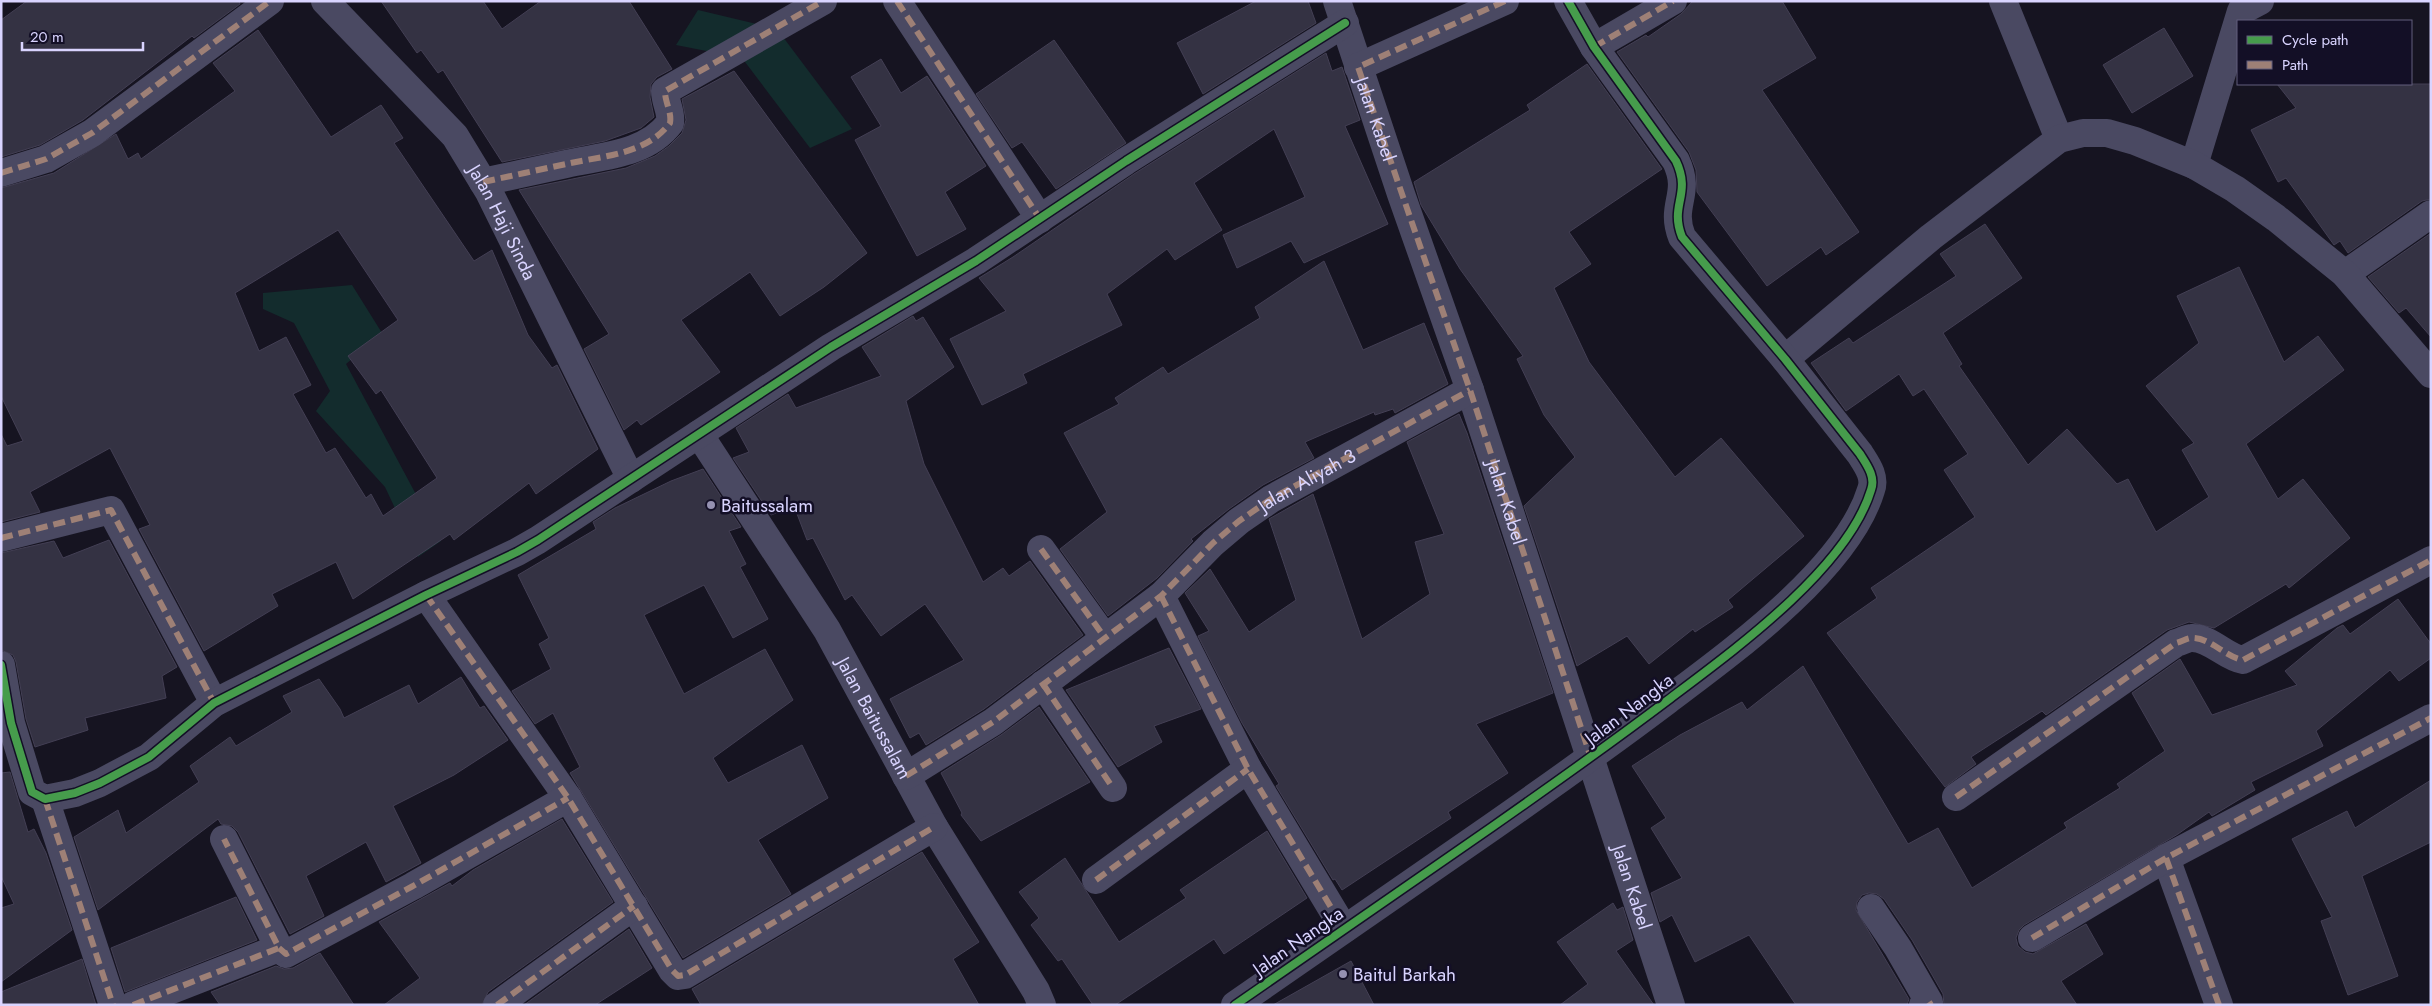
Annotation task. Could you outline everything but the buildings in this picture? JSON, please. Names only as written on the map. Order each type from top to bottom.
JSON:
[{"type":"street","points":[[1,173],[46,159],[92,132],[270,1]]},
{"type":"street","name":"Jalan Haji Sinda","points":[[326,1],[454,136],[483,182],[631,479]]},
{"type":"street","points":[[483,182],[567,163],[620,155],[648,141],[670,123],[671,117],[665,100],[665,91],[823,1]]},
{"type":"street","points":[[897,1],[1040,219]]},
{"type":"street","points":[[1358,66],[1505,1]]},
{"type":"street","name":"Jalan Nangka","points":[[1235,1005],[1591,758],[1697,678],[1765,622],[1814,576],[1842,544],[1864,508],[1872,488],[1871,471],[1860,454],[1785,359],[1682,237],[1677,224],[1677,212],[1684,186],[1682,174],[1676,161],[1594,47],[1568,1]]},
{"type":"street","points":[[1594,47],[1673,1]]},
{"type":"street","points":[[2002,1],[2059,139]]},
{"type":"street","points":[[2242,20],[2247,4]]},
{"type":"street","points":[[1,665],[6,724],[32,792],[45,799],[75,794],[100,783],[150,758],[214,703],[426,595],[517,552],[831,347],[976,261],[1134,156],[1341,12]]},
{"type":"street","name":"Jalan Kabel","points":[[1341,12],[1401,194],[1470,390],[1670,1005]]},
{"type":"street","points":[[2194,165],[2237,34]]},
{"type":"street","points":[[1785,359],[1931,237],[2059,139],[2083,133],[2107,133],[2135,141],[2194,165],[2235,189],[2276,218],[2345,274],[2431,374]]},
{"type":"street","points":[[2345,274],[2431,214]]},
{"type":"street","name":"Jalan Aliyah 3","points":[[906,776],[993,722],[1105,638],[1160,596],[1213,543],[1239,521],[1270,499],[1470,390]]},
{"type":"street","name":"Jalan Baitussalam","points":[[700,434],[827,630],[934,827],[1036,991],[1042,1005]]},
{"type":"street","points":[[1,538],[111,510],[214,703]]},
{"type":"street","points":[[1041,550],[1105,638]]},
{"type":"street","points":[[1956,798],[2176,643],[2191,638],[2204,641],[2232,658],[2243,660],[2431,560]]},
{"type":"street","points":[[426,595],[568,798],[672,970],[678,976],[685,975],[934,827]]},
{"type":"street","points":[[1160,596],[1248,769],[1344,929]]},
{"type":"street","points":[[1043,684],[1113,788]]},
{"type":"street","points":[[2032,938],[2166,858],[2431,718]]},
{"type":"street","points":[[1096,880],[1248,769]]},
{"type":"street","points":[[224,839],[280,948],[286,954],[413,886],[568,798]]},
{"type":"street","points":[[45,799],[113,1005]]},
{"type":"street","points":[[2166,858],[2219,1005]]},
{"type":"street","points":[[498,1005],[634,906]]},
{"type":"street","points":[[1871,908],[1898,948],[1928,1004]]},
{"type":"street","points":[[133,1005],[280,948]]},
{"type":"green space","points":[[698,10],[777,29],[852,129],[810,148],[742,58],[676,45]]},
{"type":"green space","points":[[352,285],[382,333],[346,364],[441,541],[418,557],[385,487],[316,411],[330,391],[294,323],[263,309],[263,293]]},
{"type":"marked path","points":[[1,173],[46,159],[92,133],[270,1]]},
{"type":"marked path","points":[[483,182],[608,156],[649,142],[670,123],[665,91],[823,1]]},
{"type":"marked path","points":[[897,1],[1040,219]]},
{"type":"marked path","points":[[1505,1],[1358,67],[1470,390],[1591,758]]},
{"type":"marked path","points":[[1594,47],[1673,1]]},
{"type":"marked path","points":[[906,776],[993,722],[1161,596],[1213,543],[1239,521],[1271,499],[1470,390]]},
{"type":"marked path","points":[[1,538],[111,510],[214,703]]},
{"type":"marked path","points":[[1041,549],[1105,638]]},
{"type":"marked path","points":[[1956,797],[2176,643],[2189,638],[2198,639],[2243,660],[2431,560]]},
{"type":"marked path","points":[[426,595],[568,798],[672,970],[678,976],[685,975],[934,827]]},
{"type":"marked path","points":[[1161,596],[1248,769],[1344,929]]},
{"type":"marked path","points":[[1043,684],[1113,788]]},
{"type":"marked path","points":[[2032,938],[2166,858],[2431,718]]},
{"type":"marked path","points":[[1096,880],[1248,769]]},
{"type":"marked path","points":[[279,948],[286,954],[413,886],[568,798]]},
{"type":"marked path","points":[[45,799],[113,1005]]},
{"type":"marked path","points":[[133,1005],[279,948],[224,839]]},
{"type":"marked path","points":[[2166,858],[2219,1005]]},
{"type":"marked path","points":[[497,1005],[634,906]]},
{"type":"cycle path","points":[[1235,1005],[1581,764],[1724,658],[1785,606],[1813,578],[1838,549],[1858,520],[1871,490],[1872,476],[1860,454],[1785,359],[1682,237],[1678,216],[1682,183],[1676,161],[1594,47],[1568,1]]},
{"type":"cycle path","points":[[1,665],[11,723],[32,792],[45,799],[75,793],[100,783],[149,757],[214,703],[538,540],[831,347],[976,261],[1126,161],[1345,23]]},
{"type":"place","name":"Baitussalam","points":[[711,505]]},
{"type":"place","name":"Baitul Barkah","points":[[1343,974]]}]
